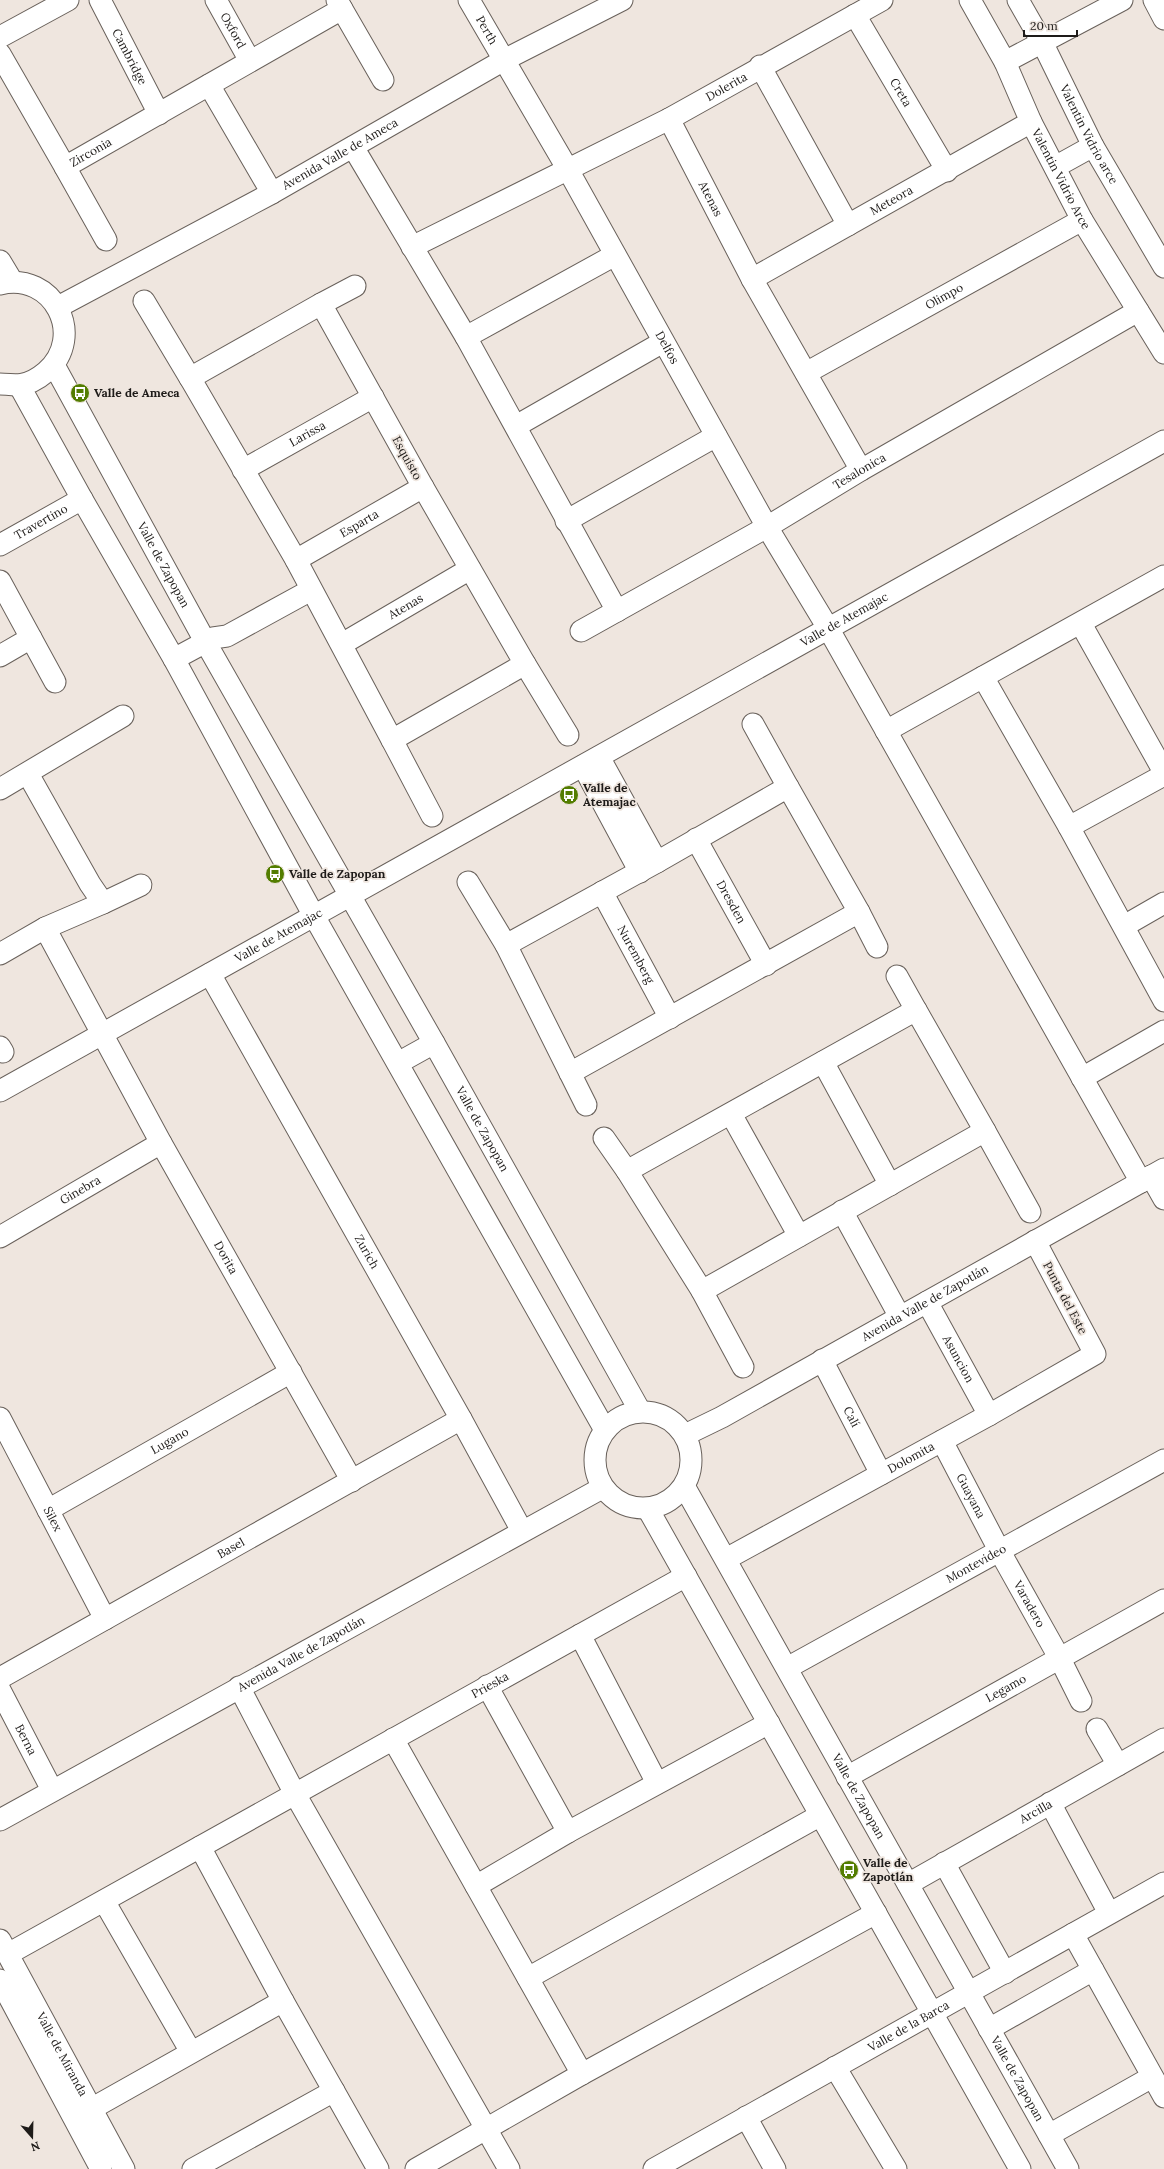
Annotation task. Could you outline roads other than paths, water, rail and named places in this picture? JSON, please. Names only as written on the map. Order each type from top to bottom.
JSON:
[{"type":"street","points":[[0,37],[68,0]]},
{"type":"street","name":"Cambridge","points":[[100,0],[158,114]]},
{"type":"street","name":"Oxford","points":[[216,0],[250,61]]},
{"type":"street","name":"Perth","points":[[469,0],[567,168]]},
{"type":"street","name":"Avenida Valle de Ameca","points":[[58,306],[125,272],[272,193],[504,60],[622,0]]},
{"type":"street","name":"Dolerita","points":[[412,247],[567,168],[668,119],[760,66],[882,0]]},
{"type":"street","name":"Valentin Vidrio Arce","points":[[970,0],[1005,62],[1031,122],[1082,220],[1164,353]]},
{"type":"street","name":"Valentin Vidrio arce","points":[[1018,0],[1042,42],[1093,146],[1164,267]]},
{"type":"street","points":[[1005,62],[1122,0]]},
{"type":"street","points":[[1154,0],[1164,19]]},
{"type":"street","points":[[339,5],[383,80]]},
{"type":"street","name":"Zirconia","points":[[0,54],[65,167],[250,61],[339,5]]},
{"type":"street","name":"Creta","points":[[855,15],[947,171]]},
{"type":"street","points":[[760,66],[848,225]]},
{"type":"street","points":[[209,85],[272,193]]},
{"type":"street","name":"Atenas","points":[[668,119],[752,278],[861,470]]},
{"type":"street","name":"Meteora","points":[[752,278],[947,171],[1031,122]]},
{"type":"street","points":[[1055,167],[1093,146]]},
{"type":"street","points":[[353,147],[466,337],[617,611]]},
{"type":"street","points":[[65,167],[106,240]]},
{"type":"street","name":"Delfos","points":[[567,168],[716,436],[767,526],[828,628],[1082,1078],[1152,1176],[1164,1198]]},
{"type":"street","name":"Olimpo","points":[[806,373],[1082,220]]},
{"type":"street","points":[[466,337],[615,255]]},
{"type":"street","points":[[0,261],[6,282],[30,284],[46,293],[58,306],[64,326],[63,347],[54,365],[38,378],[10,384],[82,499],[174,659],[314,916],[604,1430]]},
{"type":"street","points":[[190,378],[355,286]]},
{"type":"street","points":[[144,301],[296,560],[308,586],[342,644],[432,816]]},
{"type":"street","name":"Esquisto","points":[[321,304],[423,487],[525,664],[568,735]]},
{"type":"street","name":"Tesalonica","points":[[581,631],[767,526],[861,470],[1138,311]]},
{"type":"street","points":[[516,426],[663,342]]},
{"type":"street","name":"Valle de Zapopan","points":[[54,365],[210,640],[350,896],[640,1411]]},
{"type":"street","name":"Larissa","points":[[243,470],[373,397]]},
{"type":"street","points":[[566,520],[716,436]]},
{"type":"street","name":"Valle de Atemajac","points":[[0,1091],[1164,441]]},
{"type":"street","name":"Esparta","points":[[296,560],[423,487]]},
{"type":"street","name":"Travertino","points":[[0,545],[82,499]]},
{"type":"street","name":"Atenas","points":[[342,644],[470,569]]},
{"type":"street","points":[[886,731],[1081,624],[1164,576]]},
{"type":"street","points":[[0,581],[55,682]]},
{"type":"street","points":[[174,659],[210,640],[227,636],[308,586]]},
{"type":"street","points":[[1069,827],[1164,774],[1081,624]]},
{"type":"street","points":[[0,656],[31,638]]},
{"type":"street","points":[[392,740],[525,664]]},
{"type":"street","points":[[983,677],[1069,827],[1164,1001]]},
{"type":"street","points":[[0,789],[28,774],[123,716]]},
{"type":"street","points":[[752,724],[859,912],[877,947]]},
{"type":"street","points":[[591,762],[649,867]]},
{"type":"street","points":[[28,774],[90,884],[103,903]]},
{"type":"street","points":[[506,945],[649,867],[788,787]]},
{"type":"street","name":"Dresden","points":[[696,839],[766,964]]},
{"type":"street","points":[[468,882],[506,945],[586,1105]]},
{"type":"street","points":[[0,954],[45,928],[141,885]]},
{"type":"street","name":"Nuremberg","points":[[602,892],[670,1018]]},
{"type":"street","points":[[1124,926],[1164,903]]},
{"type":"street","points":[[570,1073],[859,912]]},
{"type":"street","name":"Dorita","points":[[45,928],[160,1143],[352,1481]]},
{"type":"street","name":"Zurich","points":[[210,974],[462,1419],[522,1530]]},
{"type":"street","points":[[897,976],[1030,1212]]},
{"type":"street","points":[[626,1171],[916,1010]]},
{"type":"street","points":[[1082,1078],[1164,1031]]},
{"type":"street","points":[[398,1063],[434,1043]]},
{"type":"street","points":[[823,1062],[890,1185]]},
{"type":"street","points":[[731,1114],[799,1236]]},
{"type":"street","points":[[702,1291],[985,1131]]},
{"type":"street","points":[[604,1138],[702,1291],[743,1367]]},
{"type":"street","name":"Ginebra","points":[[0,1237],[160,1143]]},
{"type":"street","name":"Avenida Valle de Zapotlán","points":[[685,1435],[722,1417],[1152,1176]]},
{"type":"street","points":[[842,1211],[900,1317]]},
{"type":"street","name":"Punta del Este","points":[[1035,1241],[1095,1354]]},
{"type":"street","name":"Asuncion","points":[[927,1302],[989,1415]]},
{"type":"street","name":"Dolomita","points":[[726,1559],[989,1415],[1095,1354]]},
{"type":"street","name":"Calí","points":[[822,1360],[881,1474]]},
{"type":"street","name":"Lugano","points":[[48,1510],[291,1372]]},
{"type":"street","points":[[640,1411],[657,1413],[673,1422],[685,1435],[691,1452],[691,1470],[684,1486],[675,1497],[662,1505],[648,1509],[630,1508],[615,1501],[602,1488],[595,1469],[595,1448],[604,1430],[620,1417],[640,1411]]},
{"type":"street","name":"Silex","points":[[0,1418],[105,1619]]},
{"type":"street","name":"Basel","points":[[0,1678],[462,1419]]},
{"type":"street","name":"Guayana","points":[[942,1441],[999,1550]]},
{"type":"street","name":"Montevideo","points":[[788,1668],[1164,1460]]},
{"type":"street","name":"Valle de Zapopan","points":[[684,1486],[788,1668],[847,1777],[1068,2169]]},
{"type":"street","name":"Avenida Valle de Zapotlán","points":[[0,1820],[522,1530],[602,1488]]},
{"type":"street","points":[[648,1509],[769,1723],[819,1816],[876,1913],[931,2014],[1020,2169]]},
{"type":"street","name":"Varadero","points":[[999,1550],[1060,1659],[1081,1701]]},
{"type":"street","name":"Prieska","points":[[4,1947],[104,1900],[686,1576]]},
{"type":"street","name":"Legamo","points":[[847,1777],[1164,1600]]},
{"type":"street","points":[[580,1635],[657,1783]]},
{"type":"street","points":[[487,1686],[568,1832]]},
{"type":"street","points":[[239,1687],[295,1794],[509,2169]]},
{"type":"street","name":"Berna","points":[[0,1690],[52,1790]]},
{"type":"street","points":[[476,1886],[568,1832],[769,1723]]},
{"type":"street","points":[[1097,1729],[1118,1765]]},
{"type":"street","points":[[393,1739],[582,2074]]},
{"type":"street","name":"Arcilla","points":[[908,1884],[1118,1765],[1161,1747]]},
{"type":"street","points":[[1050,1803],[1110,1914]]},
{"type":"street","points":[[528,1978],[819,1816]]},
{"type":"street","points":[[200,1847],[283,2001],[378,2169]]},
{"type":"street","points":[[944,1864],[1005,1972]]},
{"type":"street","name":"Valle de la Barca","points":[[654,2169],[1164,1883]]},
{"type":"street","points":[[104,1900],[191,2052]]},
{"type":"street","points":[[416,2169],[582,2074],[876,1913]]},
{"type":"street","points":[[1073,1934],[1164,2097]]},
{"type":"street","name":"Valle de Miranda","points":[[4,1947],[124,2169]]},
{"type":"street","points":[[989,2029],[1093,1970]]},
{"type":"street","points":[[0,1980],[101,2169]]},
{"type":"street","points":[[91,2109],[283,2001]]},
{"type":"street","points":[[835,2067],[896,2169]]},
{"type":"street","points":[[1049,2135],[1152,2077]]},
{"type":"street","points":[[193,2169],[334,2090]]},
{"type":"street","points":[[746,2117],[776,2169]]},
{"type":"place","name":"Valle de Ameca","points":[[80,393]]},
{"type":"place","name":"Valle de Atemajac","points":[[569,795]]},
{"type":"place","name":"Valle de Zapopan","points":[[275,874]]},
{"type":"place","name":"Valle de Zapotlán","points":[[849,1870]]}]
